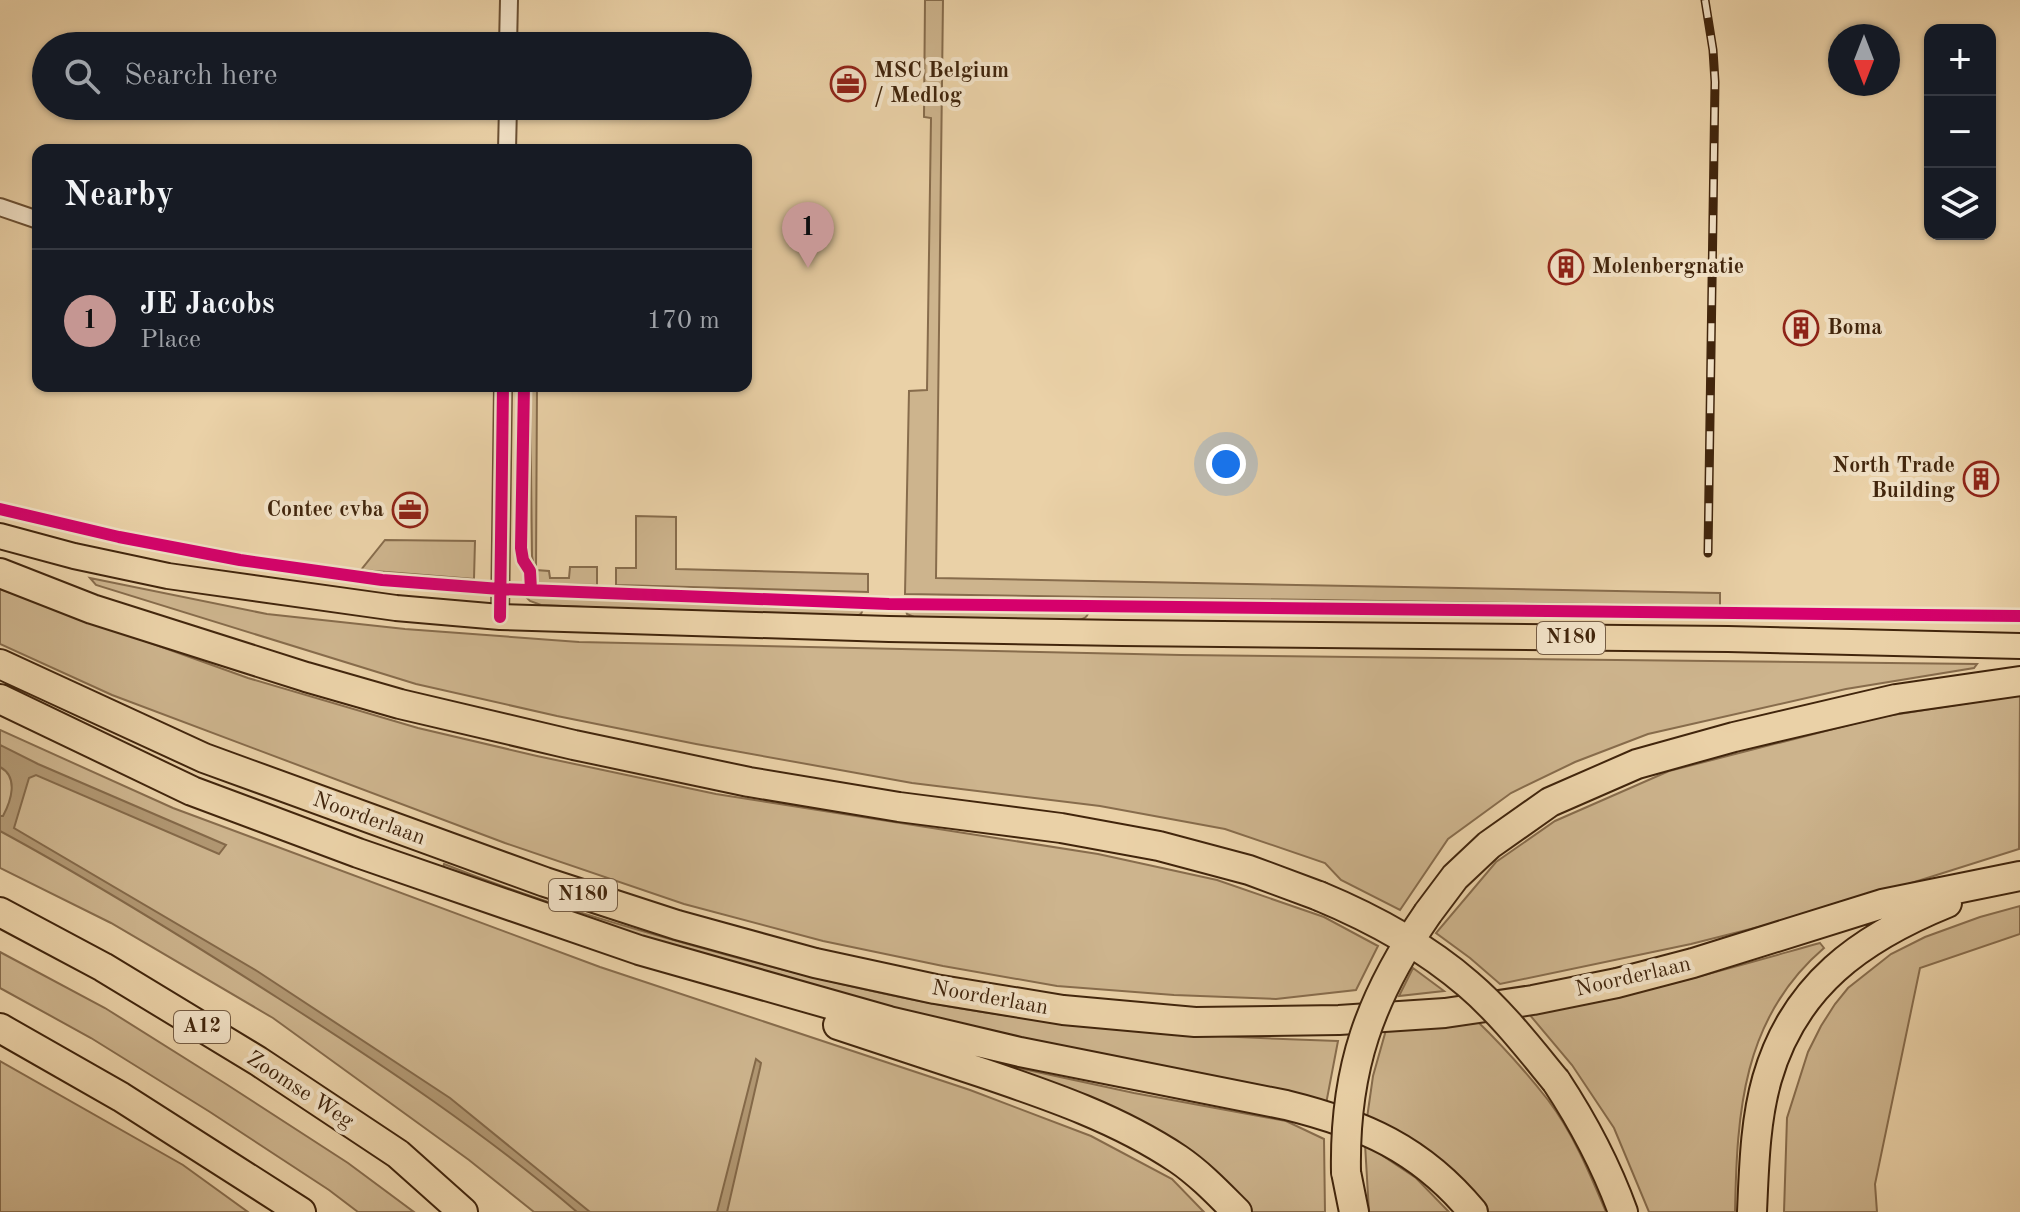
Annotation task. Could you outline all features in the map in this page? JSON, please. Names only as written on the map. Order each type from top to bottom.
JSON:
[{"type":"highway","points":[[0,573],[92,609],[400,704],[749,782],[899,807],[1061,828],[1159,846],[1249,870],[1319,896],[1378,923],[1425,951],[1468,984],[1509,1024],[1556,1081],[1584,1124],[1623,1212]]},
{"type":"highway","name":"Noorderlaan","points":[[0,664],[204,758],[545,882],[662,921],[830,967],[935,989],[1063,1010],[1195,1022],[1339,1020],[1445,1013],[1617,983],[1693,963],[1882,904],[2014,878]]},
{"type":"highway","points":[[1351,1212],[1346,1172],[1346,1134],[1350,1093],[1362,1040],[1387,978],[1428,913],[1455,877],[1489,845],[1550,802],[1637,764],[1734,737],[1896,699],[2020,681]]},
{"type":"highway","points":[[0,699],[192,791],[358,853],[639,950],[889,1021],[1321,1114],[1385,1138],[1405,1150],[1449,1185],[1473,1212]]},
{"type":"highway","points":[[1752,1212],[1759,1119],[1766,1080],[1785,1034],[1817,985],[1836,966],[1910,918],[2014,878]]},
{"type":"highway","name":"Zoomse Weg","points":[[0,912],[103,967],[258,1061],[398,1154],[463,1212]]},
{"type":"highway","points":[[639,950],[710,984],[1043,1093],[1093,1113],[1180,1160],[1209,1183],[1237,1212]]},
{"type":"highway","points":[[0,1028],[121,1097],[301,1212]]},
{"type":"highway","points":[[398,1154],[488,1212]]},
{"type":"highway","points":[[1755,1166],[1767,1212]]},
{"type":"main road","name":"N180","points":[[0,536],[168,576],[396,608],[500,617],[1138,634],[1728,639],[2020,646]]},
{"type":"street","points":[[508,32],[509,0]]},
{"type":"street","points":[[507,144],[508,120]]},
{"type":"street","points":[[0,207],[32,218]]},
{"type":"street","points":[[500,617],[503,392]]},
{"type":"shaded area","points":[[925,0],[943,0],[936,578],[1720,593],[1720,606],[905,594],[909,391],[927,390],[931,118],[924,117]]},
{"type":"shaded area","points":[[530,392],[537,392],[536,570],[549,571],[550,578],[569,578],[570,567],[597,567],[597,585],[537,584],[532,556]]},
{"type":"shaded area","points":[[636,516],[676,517],[676,569],[868,574],[868,592],[616,585],[616,568],[636,568]]},
{"type":"shaded area","points":[[385,540],[475,541],[474,579],[361,570]]},
{"type":"shaded area","points":[[90,578],[267,614],[405,629],[579,642],[1181,655],[1977,664],[1974,668],[1846,689],[1648,734],[1575,762],[1511,793],[1448,839],[1400,910],[1341,880],[1325,863],[1225,829],[1100,806],[912,783],[557,716],[416,684],[96,585]]},
{"type":"shaded area","points":[[0,589],[248,678],[418,728],[716,794],[1098,854],[1217,880],[1324,917],[1378,946],[1356,990],[1276,999],[1057,986],[823,941],[684,904],[505,843],[112,695],[0,644]]},
{"type":"shaded area","points":[[524,595],[864,607],[861,614],[855,617],[717,613],[541,605]]},
{"type":"shaded area","points":[[905,608],[1089,611],[1085,618],[1077,620],[914,617],[907,614]]},
{"type":"shaded area","points":[[2020,695],[2019,849],[1829,909],[1691,944],[1500,984],[1436,933],[1496,862],[1555,821],[1669,771],[1880,717]]},
{"type":"shaded area","points":[[0,730],[173,808],[600,967],[970,1090],[1091,1136],[1172,1179],[1204,1212],[534,1212],[469,1160],[273,1018],[111,923],[0,868]]},
{"type":"shaded area","points":[[0,745],[226,845],[219,854],[36,775],[29,778],[14,828],[257,971],[450,1098],[590,1212],[577,1212],[470,1127],[319,1025],[142,913],[0,831],[0,816],[6,810],[12,790],[10,777],[0,767]]},
{"type":"shaded area","points":[[444,864],[549,902],[656,935],[811,977],[924,1002],[1096,1026],[1338,1041],[1326,1104],[1124,1066],[750,973],[442,871]]},
{"type":"shaded area","points":[[2020,906],[2020,934],[1920,968],[1875,1184],[1877,1212],[1784,1212],[1787,1118],[1808,1052],[1835,1004],[1848,988],[1891,954],[1925,937]]},
{"type":"shaded area","points":[[1820,943],[1824,948],[1797,975],[1760,1036],[1742,1103],[1735,1212],[1649,1212],[1614,1128],[1572,1065],[1529,1014],[1639,992]]},
{"type":"shaded area","points":[[0,952],[105,1008],[348,1163],[414,1212],[358,1212],[210,1112],[91,1038],[0,988]]},
{"type":"shaded area","points":[[1413,968],[1444,991],[1399,996]]},
{"type":"shaded area","points":[[1476,1020],[1522,1069],[1557,1113],[1580,1154],[1606,1212],[1486,1212],[1443,1165],[1410,1138],[1367,1118],[1373,1076],[1386,1030]]},
{"type":"shaded area","points":[[756,1059],[761,1063],[727,1212],[717,1212]]},
{"type":"shaded area","points":[[0,1061],[183,1165],[248,1212],[0,1212]]},
{"type":"shaded area","points":[[995,1063],[1286,1121],[1324,1139],[1325,1212],[1249,1212]]},
{"type":"shaded area","points":[[1365,1144],[1416,1178],[1449,1212],[1369,1212]]},
{"type":"railway","points":[[1705,0],[1715,82],[1708,553]]},
{"type":"cycle path","points":[[500,617],[503,392]]},
{"type":"cycle path","points":[[524,392],[521,548],[523,560],[530,571],[531,590]]},
{"type":"cycle path","points":[[0,509],[119,537],[240,560],[382,580],[500,589],[889,604],[2020,616]]},
{"type":"place","name":"MSC Belgium / Medlog","points":[[848,84]]},
{"type":"place","name":"Molenbergnatie","points":[[1566,267]]},
{"type":"place","name":"JE Jacobs","points":[[808,268]]},
{"type":"place","name":"Boma","points":[[1801,328]]},
{"type":"place","name":"North Trade Building","points":[[1981,479]]},
{"type":"place","name":"Contec cvba","points":[[410,510]]}]
